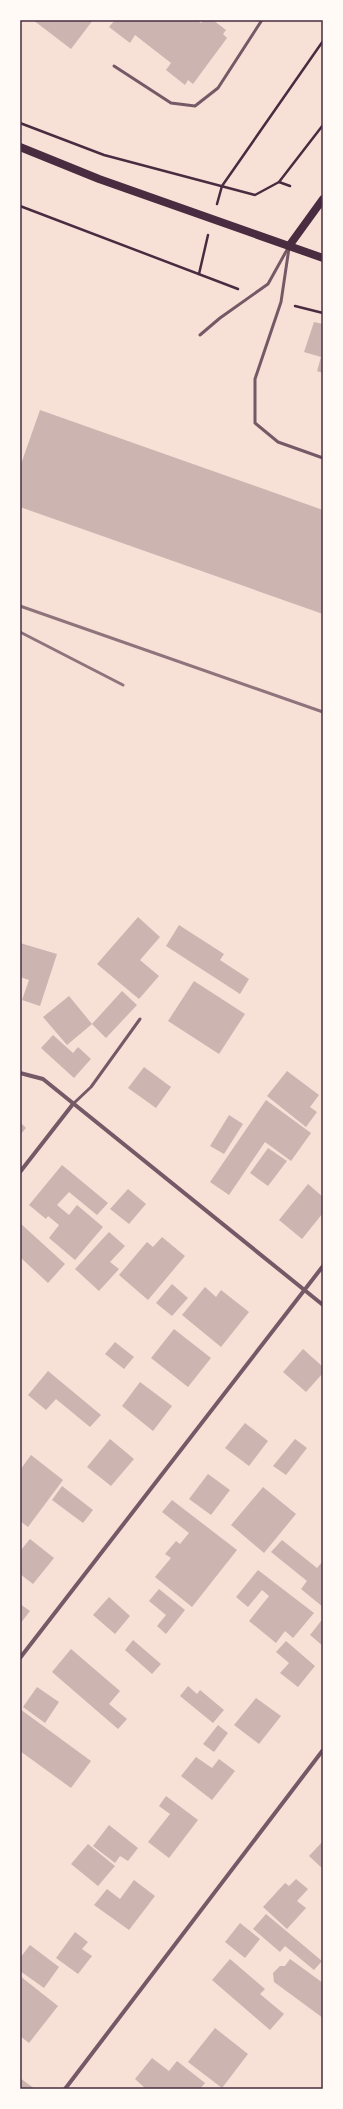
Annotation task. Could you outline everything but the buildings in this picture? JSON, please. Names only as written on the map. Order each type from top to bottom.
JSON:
[{"type":"main road","points":[[20,147],[99,179],[323,258]]},
{"type":"main road","points":[[289,246],[323,198]]},
{"type":"street","points":[[20,1073],[43,1079],[323,1305]]},
{"type":"street","points":[[20,1172],[73,1104]]},
{"type":"street","points":[[20,1658],[323,1266]]},
{"type":"street","points":[[65,2089],[323,1750]]},
{"type":"lane","points":[[114,66],[171,102],[195,106],[218,88],[262,20]]},
{"type":"lane","points":[[200,335],[220,318],[268,284],[289,246]]},
{"type":"lane","points":[[289,246],[281,302],[255,379],[255,423],[278,442],[323,458]]},
{"type":"lane","points":[[73,1104],[91,1087],[140,1019]]},
{"type":"path","points":[[198,274],[222,186],[323,41]]},
{"type":"path","points":[[20,123],[104,155],[254,195],[279,182],[323,125]]},
{"type":"path","points":[[279,182],[290,186]]},
{"type":"path","points":[[20,206],[253,294]]},
{"type":"railway","points":[[20,606],[323,712]]},
{"type":"railway","points":[[20,632],[123,685]]}]
